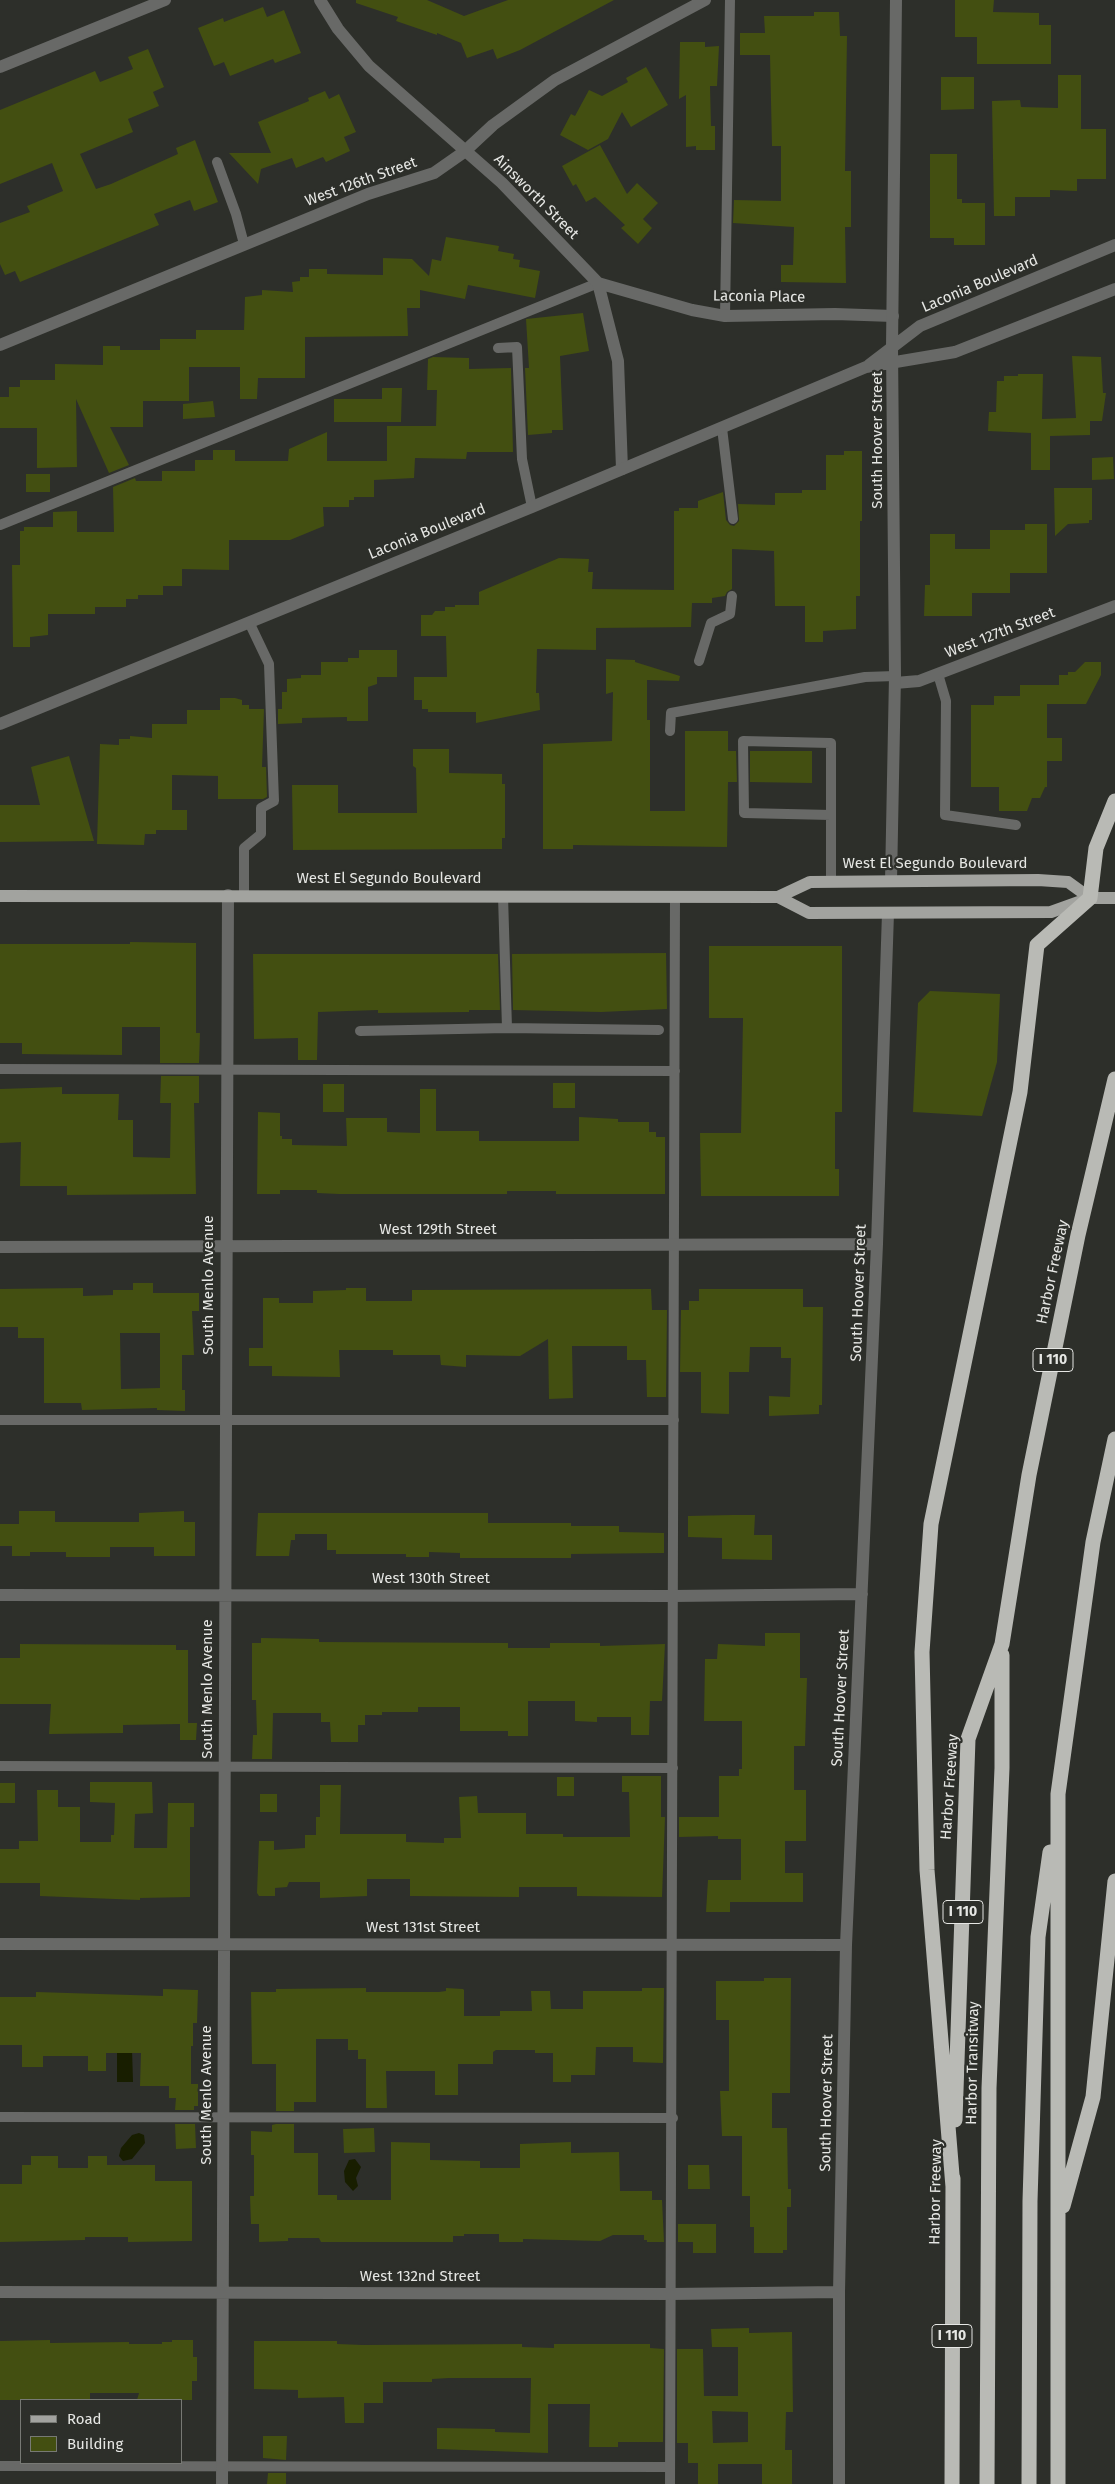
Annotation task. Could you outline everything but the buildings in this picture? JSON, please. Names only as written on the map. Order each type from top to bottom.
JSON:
[{"type":"highway","points":[[952,2187],[927,1870],[922,1652],[930,1524],[1020,1092],[1037,945],[1090,898],[1096,848],[1115,801]]},
{"type":"highway","name":"Harbor Freeway","points":[[952,2484],[952,2187],[968,1739],[1002,1644],[1031,1465],[1078,1235],[1115,1079]]},
{"type":"highway","points":[[1029,2484],[1030,2201],[1038,1936],[1093,1542],[1115,1439]]},
{"type":"highway","name":"Harbor Transitway","points":[[987,2484],[989,2088],[1002,1768],[1002,1644]]},
{"type":"highway","points":[[1058,1794],[1058,2484]]},
{"type":"highway","points":[[1057,2224],[1094,2097],[1115,1881]]},
{"type":"main road","name":"West El Segundo Boulevard","points":[[0,896],[778,896],[810,882],[891,881],[1068,882],[1090,898]]},
{"type":"main road","name":"West El Segundo Boulevard","points":[[778,896],[809,913],[1051,912],[1090,898],[1115,898]]},
{"type":"street","points":[[0,67],[165,0]]},
{"type":"street","name":"Ainsworth Street","points":[[320,0],[338,29],[369,66],[427,114],[464,152],[502,183],[598,283],[618,361],[622,469]]},
{"type":"street","name":"West 126th Street","points":[[0,345],[368,194],[434,173],[464,152],[493,125],[555,80],[705,0]]},
{"type":"street","name":"South Hoover Street","points":[[891,881],[895,680],[894,362],[892,347],[896,0]]},
{"type":"street","name":"Laconia Boulevard","points":[[866,367],[920,326],[1115,245]]},
{"type":"street","name":"Laconia Place","points":[[598,283],[692,310],[725,316],[835,314],[893,316]]},
{"type":"street","name":"Laconia Boulevard","points":[[0,724],[532,507],[866,367],[954,352],[1115,289]]},
{"type":"street","name":"West 127th Street","points":[[895,680],[919,681],[1115,606]]},
{"type":"street","name":"South Menlo Avenue","points":[[222,2484],[225,1247],[228,895]]},
{"type":"street","name":"South Hoover Street","points":[[838,2484],[839,2292],[846,1945],[877,1244],[888,913]]},
{"type":"street","name":"West 129th Street","points":[[0,1247],[877,1244]]},
{"type":"street","name":"West 130th Street","points":[[0,1595],[672,1596],[862,1594]]},
{"type":"street","name":"West 131st Street","points":[[0,1944],[846,1945]]},
{"type":"street","name":"West 132nd Street","points":[[0,2292],[670,2294],[839,2292]]},
{"type":"lane","points":[[725,316],[730,0]]},
{"type":"lane","points":[[216,162],[236,214],[244,244]]},
{"type":"lane","points":[[0,525],[598,283]]},
{"type":"lane","points":[[498,348],[517,347],[522,459],[532,507]]},
{"type":"lane","points":[[722,428],[733,519]]},
{"type":"lane","points":[[700,661],[711,623],[730,614],[732,596]]},
{"type":"lane","points":[[244,895],[244,848],[261,834],[261,808],[274,801],[269,664],[249,622]]},
{"type":"lane","points":[[938,674],[946,701],[945,814],[1016,825]]},
{"type":"lane","points":[[670,731],[671,713],[865,677],[895,680]]},
{"type":"lane","points":[[830,815],[744,813],[743,741],[830,743],[831,881]]},
{"type":"lane","points":[[504,896],[507,1028]]},
{"type":"lane","points":[[670,2484],[670,2294],[673,2118],[672,1596],[676,896]]},
{"type":"lane","points":[[360,1031],[507,1028],[659,1030]]},
{"type":"lane","points":[[0,1069],[675,1071]]},
{"type":"lane","points":[[0,1420],[674,1420]]},
{"type":"lane","points":[[0,1766],[673,1768]]},
{"type":"lane","points":[[0,2117],[673,2118]]},
{"type":"lane","points":[[0,2466],[670,2467]]},
{"type":"shaded area","points":[[132,2049],[133,2082],[117,2082],[117,2052]]},
{"type":"shaded area","points":[[139,2133],[144,2135],[145,2143],[132,2159],[123,2161],[119,2156],[121,2148],[132,2135]]},
{"type":"shaded area","points":[[355,2159],[361,2167],[356,2178],[358,2186],[353,2191],[345,2182],[344,2171],[349,2160]]}]
